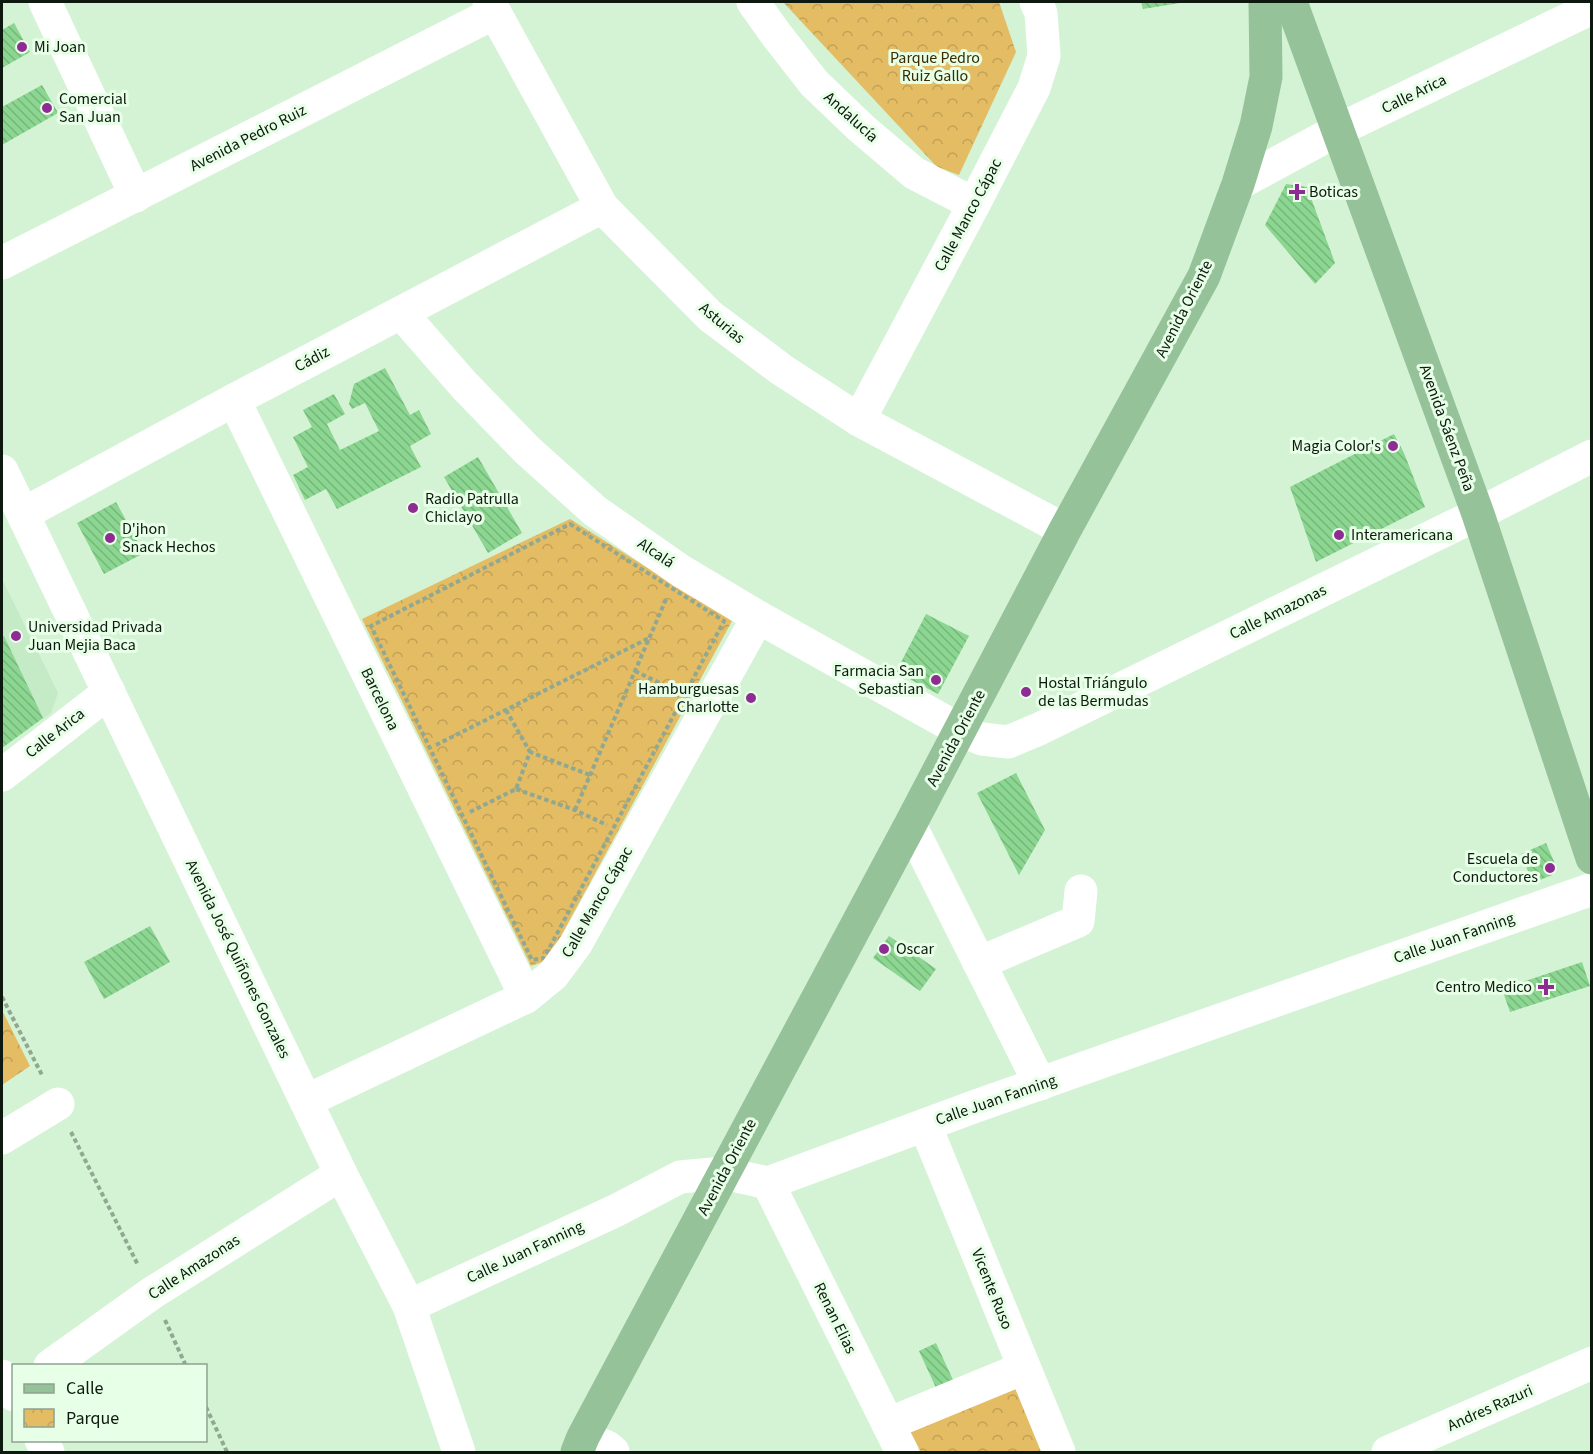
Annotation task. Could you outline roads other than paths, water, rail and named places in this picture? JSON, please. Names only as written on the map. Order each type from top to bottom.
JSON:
[{"type":"main road","name":"Avenida Oriente","points":[[580,1445],[1065,530],[1204,276],[1238,184],[1256,126],[1266,77],[1265,2]]},
{"type":"main road","name":"Avenida Sáenz Peña","points":[[1291,2],[1478,514],[1592,858]]},
{"type":"street","points":[[45,2],[136,196]]},
{"type":"street","name":"Andalucía","points":[[753,2],[814,83],[861,128],[914,173],[974,204]]},
{"type":"street","name":"Calle Manco Cápac","points":[[859,420],[1034,88],[1044,56],[1041,12],[1036,2]]},
{"type":"street","name":"Avenida Pedro Ruiz","points":[[2,263],[136,196],[492,7]]},
{"type":"street","name":"Asturias","points":[[492,7],[602,207],[710,316],[782,370],[859,420],[1065,530]]},
{"type":"street","name":"Calle Arica","points":[[1238,184],[1338,130],[1592,8]]},
{"type":"street","name":"Cádiz","points":[[23,514],[234,400],[602,207]]},
{"type":"street","name":"Alcalá","points":[[401,312],[488,410],[527,450],[595,511],[681,571],[758,617],[960,730]]},
{"type":"street","name":"Barcelona","points":[[234,400],[526,998]]},
{"type":"street","name":"Calle Amazonas","points":[[960,730],[982,739],[1008,742],[1039,729],[1592,456]]},
{"type":"street","name":"Avenida José Quiñones Gonzales","points":[[2,471],[341,1174],[409,1306],[459,1452]]},
{"type":"street","name":"Calle Manco Cápac","points":[[306,1101],[526,998],[553,975],[576,944],[758,617]]},
{"type":"street","name":"Calle Arica","points":[[2,775],[109,692]]},
{"type":"street","points":[[910,825],[1040,1084]]},
{"type":"street","name":"Calle Juan Fanning","points":[[409,1306],[615,1211],[680,1177],[723,1173],[768,1183],[1040,1084],[1592,890]]},
{"type":"street","points":[[979,963],[1047,934]]},
{"type":"street","points":[[2,1138],[58,1104]]},
{"type":"street","name":"Vicente Ruso","points":[[925,1125],[1059,1452]]},
{"type":"street","name":"Calle Amazonas","points":[[51,1364],[152,1293],[341,1174]]},
{"type":"street","name":"Renan Elias","points":[[768,1183],[902,1452]]},
{"type":"street","name":"Andres Razuri","points":[[1388,1452],[1592,1363]]},
{"type":"street","points":[[888,1424],[1024,1368]]},
{"type":"street","points":[[580,1445],[607,1447],[613,1452]]},
{"type":"place","name":"Mi Joan","points":[[22,47]]},
{"type":"place","name":"Comercial San Juan","points":[[47,108]]},
{"type":"place","name":"Boticas","points":[[1297,192]]},
{"type":"place","name":"Magia Color's","points":[[1393,446]]},
{"type":"place","name":"Radio Patrulla Chiclayo","points":[[413,508]]},
{"type":"place","name":"Interamericana","points":[[1339,535]]},
{"type":"place","name":"D'jhon Snack Hechos","points":[[110,538]]},
{"type":"place","name":"Universidad Privada Juan Mejia Baca","points":[[16,636]]},
{"type":"place","name":"Farmacia San Sebastian","points":[[936,680]]},
{"type":"place","name":"Hostal Triángulo de las Bermudas","points":[[1026,692]]},
{"type":"place","name":"Hamburguesas Charlotte","points":[[751,698]]},
{"type":"place","name":"Escuela de Conductores","points":[[1550,868]]},
{"type":"place","name":"Oscar","points":[[884,949]]},
{"type":"place","name":"Centro Medico","points":[[1546,987]]},
{"type":"park label","name":"Parque Pedro Ruiz Gallo","points":[[935,67]]}]
